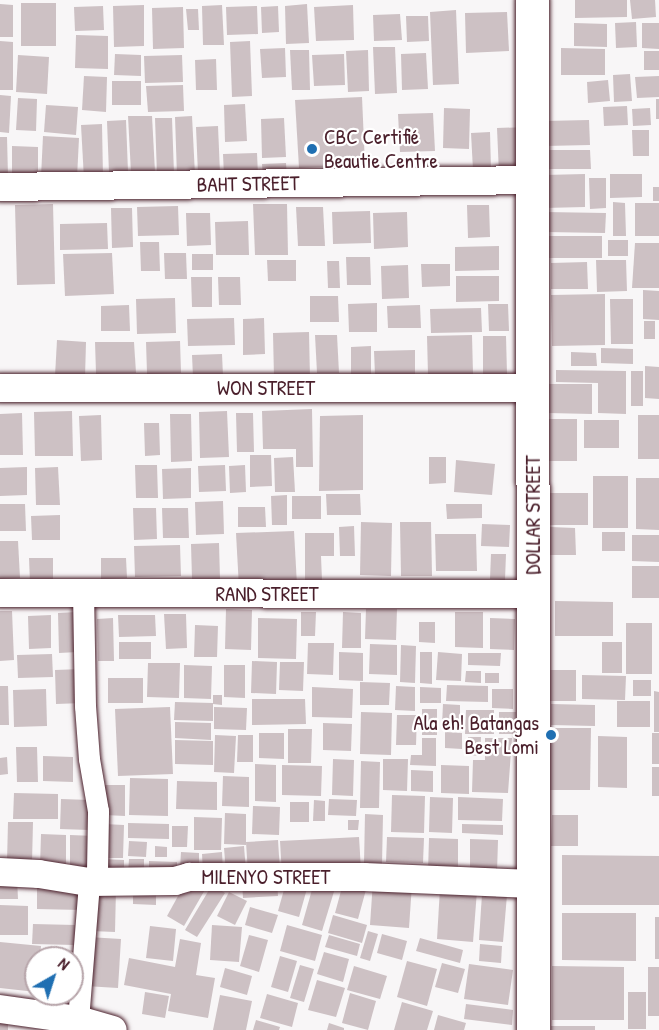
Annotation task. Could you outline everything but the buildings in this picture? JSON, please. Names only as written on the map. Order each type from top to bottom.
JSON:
[{"type":"street","name":"DOLLAR STREET","points":[[532,0],[534,1030]]},
{"type":"street","name":"BAHT STREET","points":[[0,187],[533,180]]},
{"type":"street","name":"WON STREET","points":[[0,388],[533,388]]},
{"type":"street","name":"RAND STREET","points":[[0,593],[533,594]]},
{"type":"street","points":[[78,1020],[89,882],[97,871],[98,811],[89,759],[85,706],[83,593]]},
{"type":"street","name":"MILENYO STREET","points":[[0,872],[39,873],[89,882],[175,881],[189,877],[364,877],[533,884]]},
{"type":"street","points":[[0,1009],[78,1020],[113,1030]]},
{"type":"place","name":"CBC Certifié Beautie Centre","points":[[312,149]]},
{"type":"place","name":"Ala eh! Batangas Best Lomi","points":[[551,735]]}]
